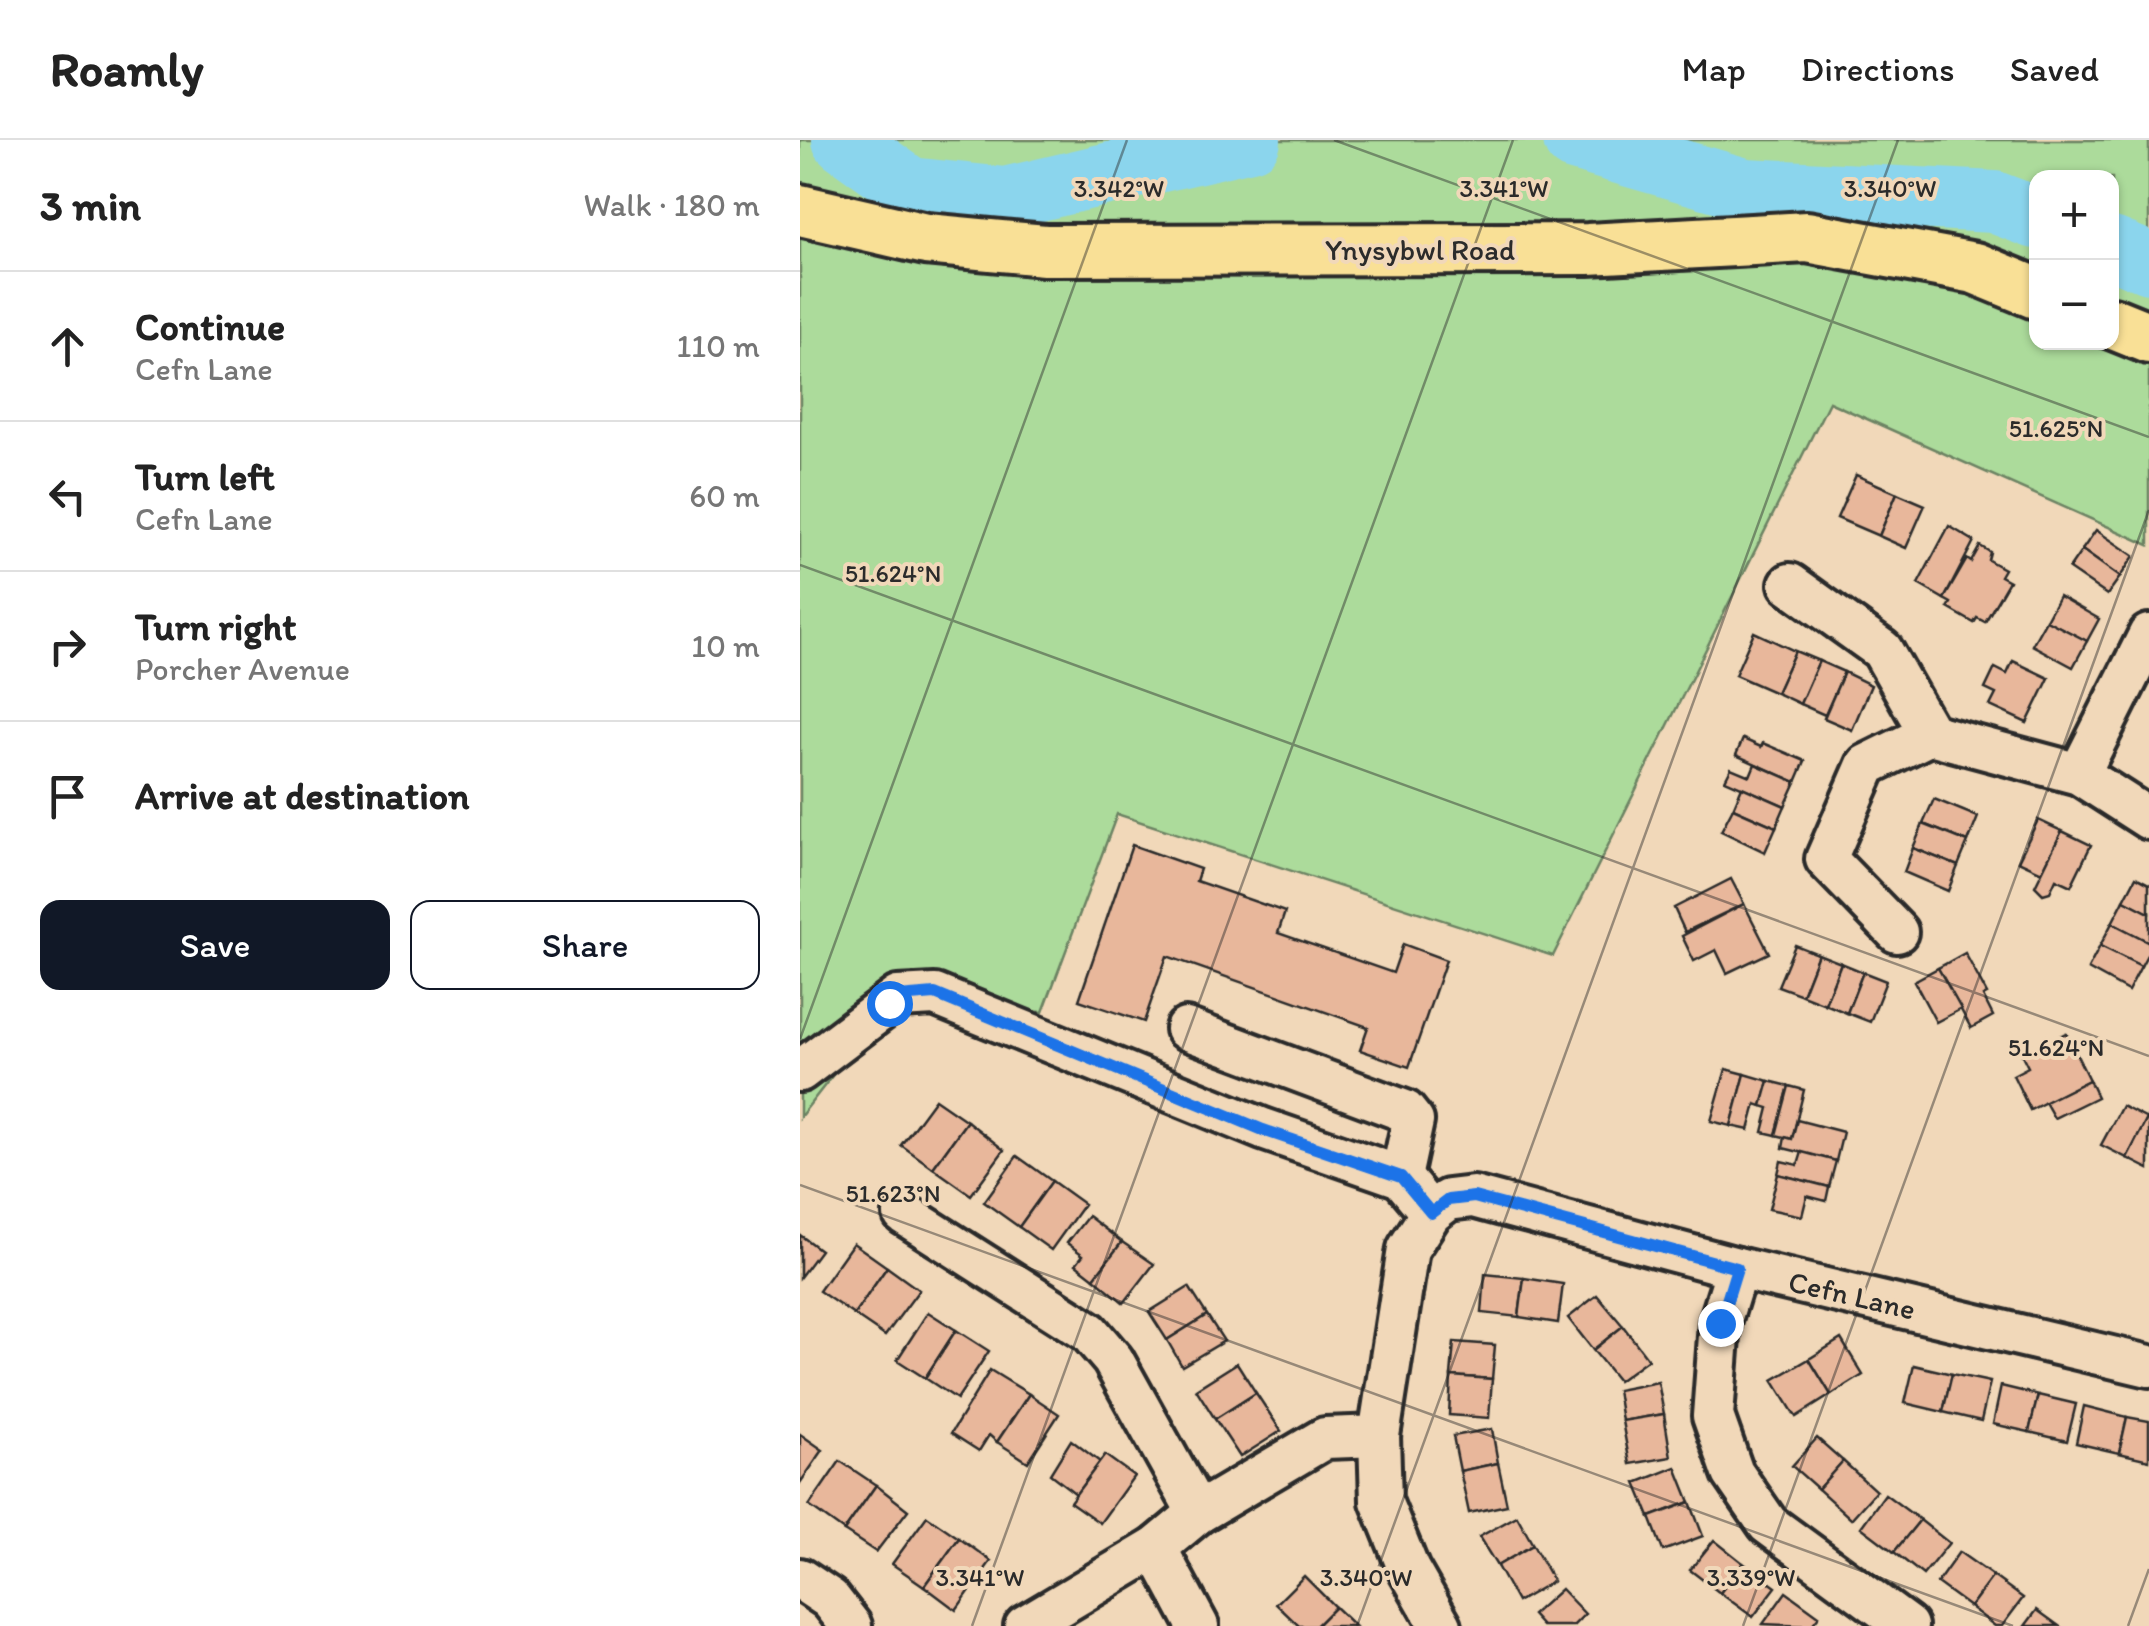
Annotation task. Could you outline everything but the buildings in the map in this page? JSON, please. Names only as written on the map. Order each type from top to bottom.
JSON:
[{"type":"main road","name":"Ynysybwl Road","points":[[800,210],[926,240],[1045,250],[1588,249],[1807,237],[1975,268],[2029,290]]},
{"type":"main road","points":[[2119,326],[2149,338]]},
{"type":"street","points":[[1790,584],[1882,650],[1930,734]]},
{"type":"street","points":[[2079,774],[2149,635]]},
{"type":"street","points":[[1897,932],[1826,860],[1867,764],[1930,734],[2079,774],[2149,819]]},
{"type":"street","points":[[800,1071],[898,997],[935,994],[1263,1130],[1401,1177],[1431,1213],[1408,1249],[1378,1436],[1381,1501],[1409,1570],[1441,1626]]},
{"type":"street","points":[[1186,1030],[1405,1111],[1413,1122],[1401,1177]]},
{"type":"street","name":"Cefn Lane","points":[[1431,1213],[1448,1200],[1474,1197],[1737,1268],[2149,1366]]},
{"type":"street","points":[[904,1214],[1089,1332],[1113,1360],[1198,1513]]},
{"type":"street","points":[[1737,1268],[1720,1323],[1713,1416],[1733,1473],[1768,1524],[1907,1626]]},
{"type":"street","points":[[1025,1626],[1156,1548],[1198,1513],[1325,1438],[1378,1436]]},
{"type":"street","points":[[1156,1548],[1198,1626]]},
{"type":"street","points":[[800,1579],[830,1598],[851,1626]]},
{"type":"green space","points":[[800,140],[2149,140],[2149,545],[1829,402],[1553,956],[1117,814],[1043,1012],[889,1003],[800,1117]]},
{"type":"waterway","points":[[843,140],[910,188],[1005,198],[1250,140]]},
{"type":"waterway","points":[[1574,140],[1745,189],[1994,202],[2029,215]]},
{"type":"waterway","points":[[2119,251],[2149,263]]},
{"type":"route","points":[[889,1003],[898,997],[935,994],[1263,1130],[1401,1177],[1431,1213],[1448,1200],[1474,1197],[1737,1268],[1720,1323]]}]
